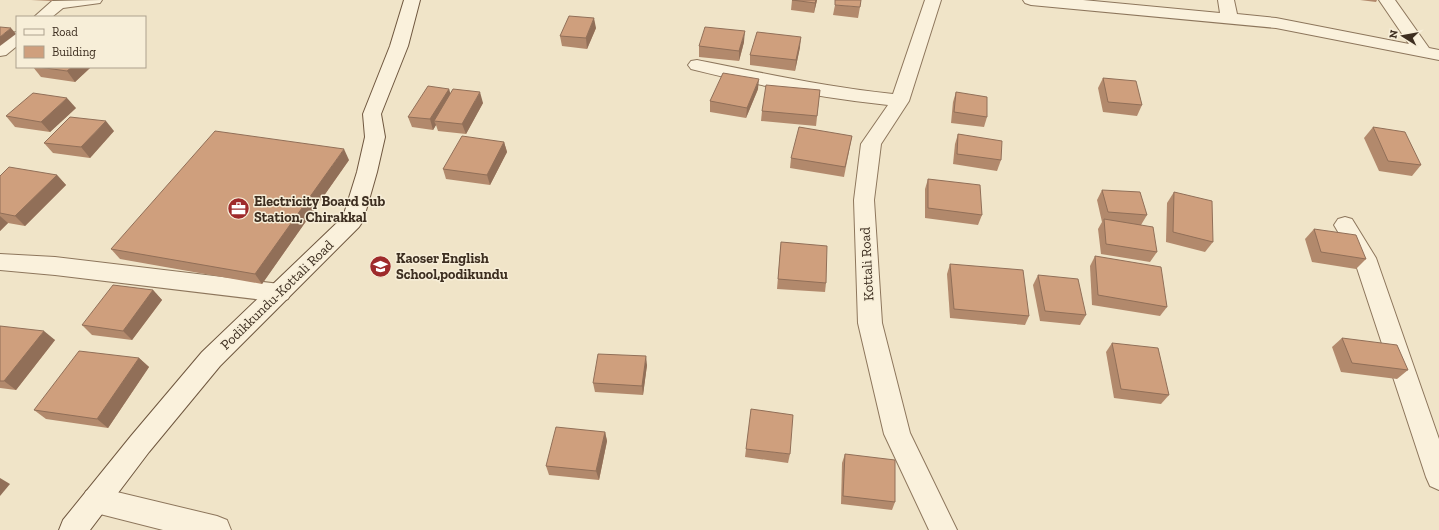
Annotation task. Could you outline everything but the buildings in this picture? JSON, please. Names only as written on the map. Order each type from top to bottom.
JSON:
[{"type":"street","points":[[43,16],[58,4],[94,0]]},
{"type":"street","name":"Podikkundu-Kottali Road","points":[[73,530],[140,444],[211,359],[280,293],[352,220],[367,172],[375,137],[372,114],[399,46],[412,0]]},
{"type":"street","name":"Kottali Road","points":[[932,0],[900,101],[870,144],[864,200],[870,323],[897,434],[943,530]]},
{"type":"street","points":[[1031,0],[1276,23],[1439,55]]},
{"type":"street","points":[[1226,0],[1229,18]]},
{"type":"street","points":[[1387,0],[1423,52]]},
{"type":"street","points":[[0,51],[16,38]]},
{"type":"street","points":[[697,65],[757,78],[857,96],[900,101]]},
{"type":"street","points":[[1345,225],[1365,258],[1439,477]]},
{"type":"street","points":[[0,262],[55,266],[280,293]]},
{"type":"street","points":[[96,500],[217,530]]},
{"type":"place","name":"Electricity Board Sub Station, Chirakkal","points":[[238,209]]},
{"type":"place","name":"Kaoser English School,podikundu","points":[[381,266]]}]
